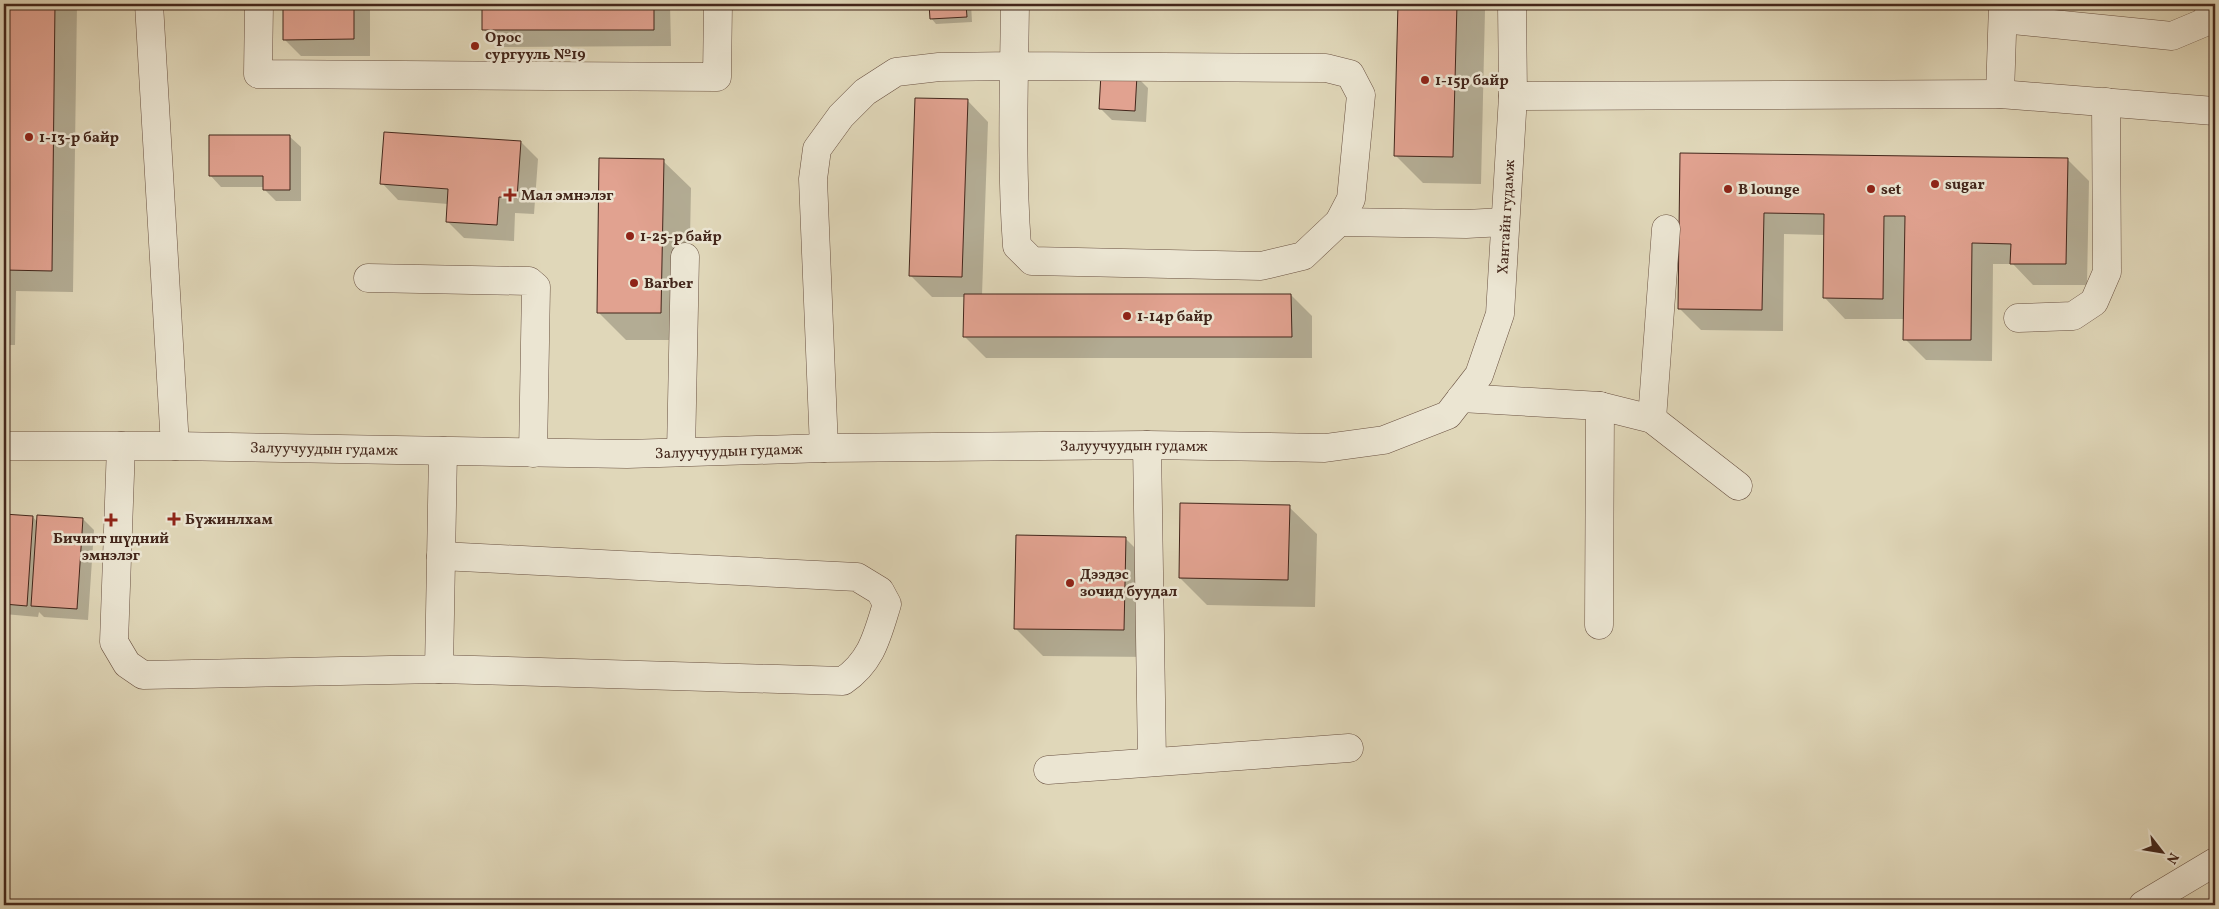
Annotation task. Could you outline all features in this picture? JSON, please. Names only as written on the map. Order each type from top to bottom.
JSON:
[{"type":"street","points":[[149,4],[175,446]]},
{"type":"street","points":[[259,4],[258,74],[717,77],[718,4]]},
{"type":"street","points":[[824,448],[813,179],[817,149],[841,116],[865,92],[896,72],[939,67],[1014,66],[1326,68],[1350,74],[1361,95],[1350,199],[1339,222],[1303,256],[1261,266],[1032,261],[1017,246],[1014,213],[1014,66],[1015,4]]},
{"type":"street","name":"Хантайн гудамж","points":[[1455,407],[1479,375],[1500,314],[1513,96],[1512,4]]},
{"type":"street","points":[[2000,94],[2003,11],[2172,36],[2211,19]]},
{"type":"street","points":[[1513,96],[2000,94],[2214,111]]},
{"type":"street","points":[[2018,318],[2073,316],[2094,302],[2107,272],[2106,102]]},
{"type":"street","points":[[1339,222],[1466,224],[1504,222]]},
{"type":"street","points":[[1652,419],[1666,229]]},
{"type":"street","points":[[680,452],[685,257]]},
{"type":"street","points":[[368,278],[529,281],[536,287],[534,453]]},
{"type":"street","points":[[1598,625],[1600,406]]},
{"type":"street","points":[[1455,407],[1600,406],[1652,419],[1738,486]]},
{"type":"street","name":"Залуучуудын гудамж","points":[[4,446],[175,446],[534,453],[1147,445],[1325,448],[1384,440],[1455,407]]},
{"type":"street","points":[[1147,445],[1152,762]]},
{"type":"street","points":[[121,446],[114,642],[127,664],[143,675],[439,669],[842,681],[858,671],[874,645],[887,604],[880,590],[857,577],[441,556]]},
{"type":"street","points":[[439,669],[443,451]]},
{"type":"street","points":[[1048,770],[1349,748]]},
{"type":"street","points":[[2142,905],[2215,862]]},
{"type":"building","name":"1-13-р байр","points":[[4,4],[55,4],[52,271],[4,270]]},
{"type":"building","points":[[283,4],[354,4],[354,39],[283,40]]},
{"type":"building","points":[[482,4],[654,4],[654,30],[482,30]]},
{"type":"building","points":[[929,4],[966,4],[967,17],[930,19]]},
{"type":"building","name":"1-15р байр","points":[[1398,4],[1457,4],[1453,157],[1394,156]]},
{"type":"building","points":[[1101,74],[1137,75],[1135,111],[1099,109]]},
{"type":"building","points":[[915,98],[968,99],[962,277],[909,276]]},
{"type":"building","points":[[384,132],[521,141],[517,198],[499,197],[497,225],[446,222],[448,189],[380,184]]},
{"type":"building","points":[[209,135],[290,135],[290,190],[263,190],[263,176],[209,176]]},
{"type":"building","points":[[1680,153],[2068,158],[2066,264],[2010,264],[2011,244],[1972,243],[1971,340],[1903,340],[1905,216],[1884,216],[1883,299],[1823,298],[1824,214],[1764,213],[1762,310],[1678,309]]},
{"type":"building","name":"1-25-р байр","points":[[599,158],[664,159],[661,313],[597,313]]},
{"type":"building","name":"1-14р байр","points":[[964,294],[1291,294],[1292,337],[963,337]]},
{"type":"building","points":[[1180,503],[1290,505],[1288,580],[1179,578]]},
{"type":"building","points":[[4,514],[33,516],[27,606],[4,604]]},
{"type":"building","points":[[37,515],[83,518],[77,609],[31,606]]},
{"type":"building","name":"Дээдэс зочид буудал","points":[[1016,535],[1126,537],[1124,630],[1014,629]]},
{"type":"place","name":"Орос сургууль №19","points":[[475,46]]},
{"type":"place","name":"1-15р байр","points":[[1425,80]]},
{"type":"place","name":"1-13-р байр","points":[[29,137]]},
{"type":"place","name":"sugar","points":[[1935,184]]},
{"type":"place","name":"B lounge","points":[[1728,189]]},
{"type":"place","name":"set","points":[[1871,189]]},
{"type":"place","name":"Мал эмнэлэг","points":[[510,195]]},
{"type":"place","name":"1-25-р байр","points":[[630,236]]},
{"type":"place","name":"Barber","points":[[634,283]]},
{"type":"place","name":"1-14р байр","points":[[1127,316]]},
{"type":"place","name":"Бүжинлхам","points":[[174,519]]},
{"type":"place","name":"Бичигт шүдний эмнэлэг","points":[[111,520]]},
{"type":"place","name":"Дээдэс зочид буудал","points":[[1070,583]]}]
